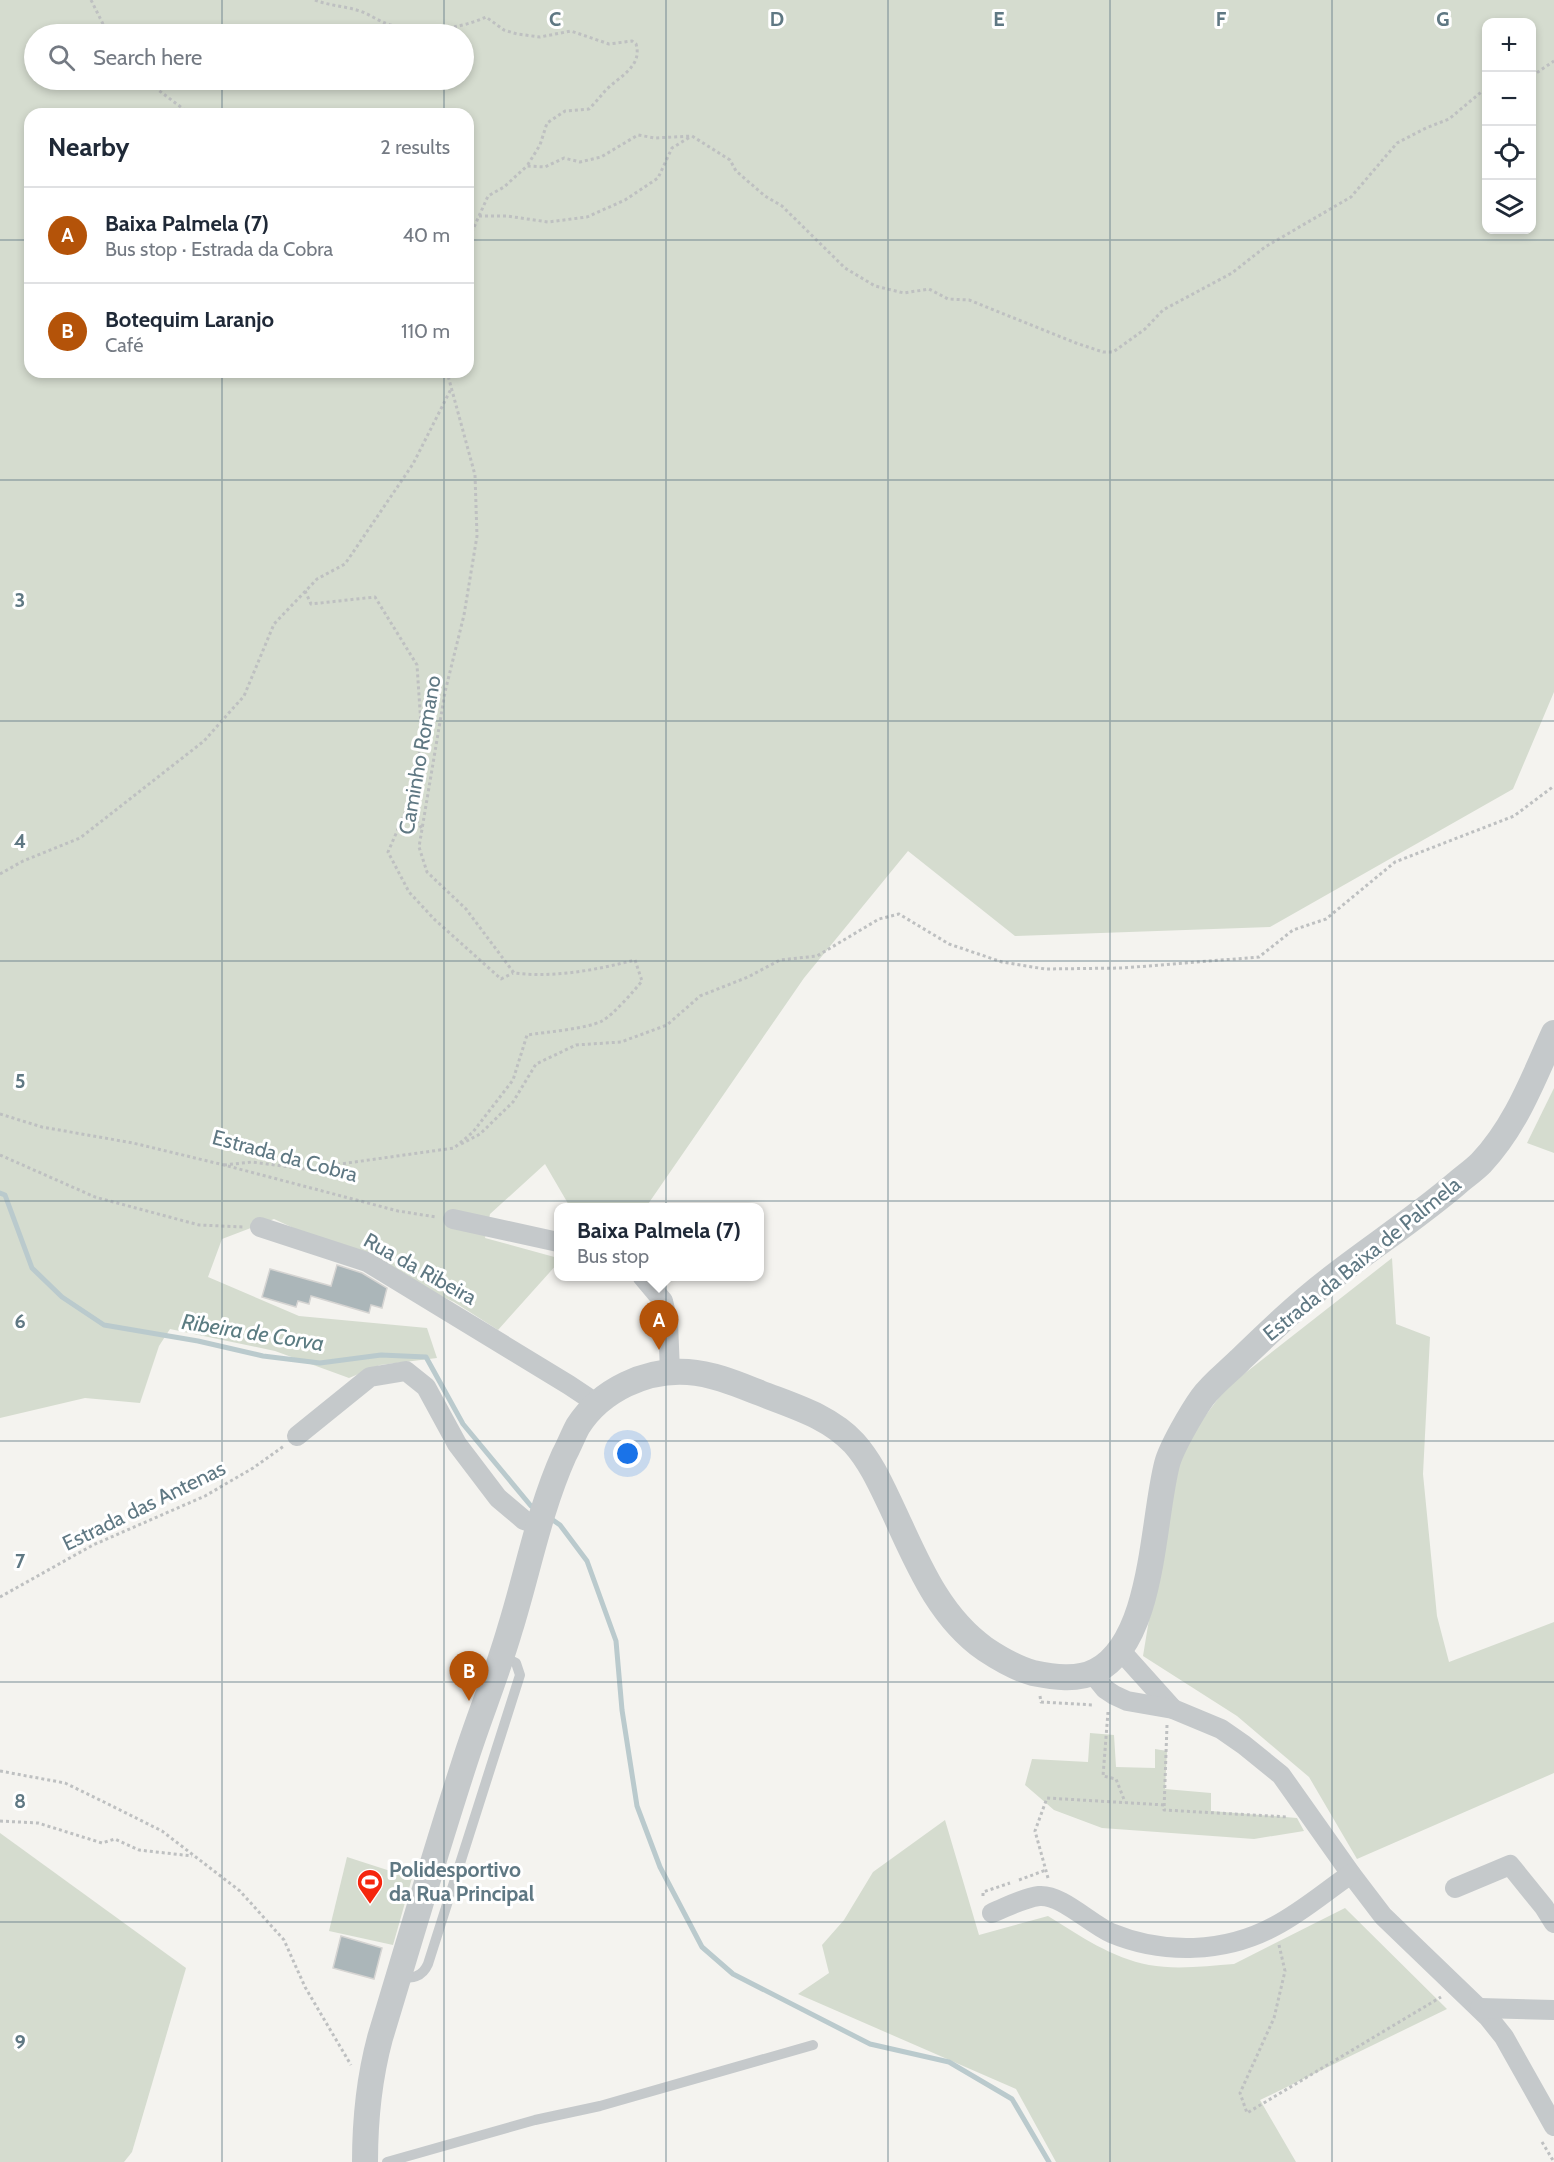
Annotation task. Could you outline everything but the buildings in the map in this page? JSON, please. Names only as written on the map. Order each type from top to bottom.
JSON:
[{"type":"street","name":"Estrada da Baixa de Palmela","points":[[364,2162],[364,2127],[371,2069],[398,1978],[501,1655],[551,1484],[577,1428],[596,1403],[612,1391],[638,1380],[670,1372],[691,1372],[732,1383],[809,1412],[831,1424],[851,1439],[867,1460],[940,1604],[960,1628],[1001,1660],[1023,1670],[1068,1677],[1092,1673],[1113,1659],[1129,1637],[1138,1615],[1168,1458],[1202,1397],[1249,1351],[1324,1284],[1424,1211],[1481,1163],[1515,1118],[1554,1033]]},
{"type":"street","points":[[453,1220],[554,1241]]},
{"type":"street","name":"Rua da Ribeira","points":[[260,1227],[367,1262],[596,1403]]},
{"type":"street","points":[[646,1281],[663,1301],[668,1322],[670,1372]]},
{"type":"street","points":[[297,1436],[370,1377],[406,1371],[426,1387],[457,1444],[498,1498],[524,1520],[538,1525]]},
{"type":"street","points":[[1120,1650],[1170,1709]]},
{"type":"street","points":[[1092,1673],[1109,1699],[1170,1709],[1221,1730],[1263,1759],[1281,1775],[1383,1916],[1480,2008],[1504,2037],[1546,2130]]},
{"type":"street","points":[[1455,1888],[1510,1865],[1554,1923]]},
{"type":"street","points":[[992,1913],[1036,1897],[1053,1897],[1061,1900],[1092,1923],[1128,1939],[1165,1947],[1205,1947],[1243,1940],[1275,1926],[1351,1874]]},
{"type":"street","points":[[1480,2008],[1554,2010]]},
{"type":"lane","points":[[387,2162],[535,2120],[600,2106],[813,2045]]},
{"type":"path","points":[[91,0],[103,24]]},
{"type":"path","points":[[315,0],[335,7],[359,11],[387,24]]},
{"type":"path","points":[[471,24],[486,17],[504,30],[518,34],[540,37],[572,31],[609,44],[632,41],[638,49],[634,62],[626,75],[606,90],[589,109],[565,111],[547,123],[540,145],[527,166],[504,188],[488,196],[474,226]]},
{"type":"path","points":[[1536,73],[1554,61]]},
{"type":"path","points":[[159,90],[182,108]]},
{"type":"path","points":[[527,166],[545,167],[564,159],[580,162],[601,157],[638,135],[655,138],[692,136],[730,160],[736,171],[765,196],[782,206],[845,268],[875,286],[904,293],[929,289],[948,299],[969,300],[1076,343],[1103,352],[1113,352],[1144,329],[1163,310],[1232,273],[1265,247],[1351,197],[1397,143],[1449,119],[1482,91]]},
{"type":"path","points":[[479,216],[507,216],[548,222],[587,217],[625,200],[658,178],[672,148],[692,136]]},
{"type":"path","name":"Caminho Romano","points":[[448,378],[475,475],[477,536],[464,615],[445,692],[419,847],[427,872],[466,909],[514,973]]},
{"type":"path","points":[[0,874],[23,861],[80,838],[204,741],[244,696],[274,624],[317,579],[345,564],[413,464],[451,388]]},
{"type":"path","points":[[305,591],[311,604],[375,597],[417,665],[422,740],[408,806],[388,852],[409,892],[435,920],[501,979],[514,973],[540,976],[635,960],[642,981],[603,1021],[527,1035],[513,1080],[473,1132],[454,1148]]},
{"type":"path","points":[[224,1165],[252,1162],[305,1168],[454,1148],[480,1134],[513,1102],[536,1064],[576,1045],[621,1042],[667,1025],[700,996],[748,977],[780,960],[817,956],[879,919],[899,914],[949,944],[1002,962],[1045,969],[1123,968],[1259,957],[1293,930],[1326,919],[1395,862],[1514,816],[1554,786]]},
{"type":"path","points":[[408,806],[422,829]]},
{"type":"path","name":"Estrada da Cobra","points":[[0,1114],[42,1127],[133,1143],[224,1165],[398,1211],[453,1220]]},
{"type":"path","points":[[0,1155],[95,1197],[200,1225],[260,1227]]},
{"type":"path","name":"Estrada das Antenas","points":[[0,1598],[93,1545],[205,1496],[253,1468],[297,1436]]},
{"type":"path","points":[[1038,1674],[1041,1702],[1109,1699],[1103,1776],[1116,1779],[1125,1802]]},
{"type":"path","points":[[1170,1709],[1164,1810],[1314,1820]]},
{"type":"path","points":[[0,1771],[65,1783],[162,1831],[240,1892],[284,1940],[305,1987],[351,2066]]},
{"type":"path","points":[[1053,1897],[1035,1830],[1047,1798],[1165,1805]]},
{"type":"path","points":[[0,1821],[38,1823],[102,1844],[115,1839],[139,1850],[195,1856]]},
{"type":"path","points":[[1279,1946],[1285,1971],[1274,2018],[1240,2093],[1247,2112],[1443,1996],[1435,1989]]},
{"type":"path","points":[[1546,2130],[1554,2162]]},
{"type":"shaded area","points":[[0,0],[1554,0],[1554,692],[1513,789],[1270,927],[1015,936],[908,851],[804,978],[649,1203],[568,1203],[545,1164],[490,1214],[485,1238],[554,1257],[554,1267],[498,1330],[454,1302],[274,1219],[222,1239],[208,1277],[299,1316],[427,1328],[437,1358],[380,1365],[349,1378],[275,1351],[170,1329],[159,1346],[140,1403],[85,1398],[0,1418]]},
{"type":"shaded area","points":[[1554,1088],[1554,1153],[1527,1143]]},
{"type":"shaded area","points":[[1392,1258],[1396,1324],[1430,1337],[1423,1474],[1437,1616],[1449,1662],[1554,1622],[1554,1773],[1357,1859],[1309,1777],[1237,1716],[1143,1656],[1176,1455],[1226,1388]]},
{"type":"shaded area","points":[[1090,1733],[1114,1735],[1116,1767],[1155,1768],[1155,1749],[1167,1751],[1165,1789],[1211,1793],[1211,1811],[1297,1818],[1304,1831],[1254,1839],[1102,1828],[1054,1810],[1025,1785],[1032,1759],[1088,1762]]},
{"type":"shaded area","points":[[945,1820],[979,1935],[1048,1916],[1097,1945],[1135,1962],[1170,1967],[1202,1967],[1234,1964],[1345,1908],[1447,2009],[1260,2100],[1296,2162],[1056,2162],[1016,2089],[798,1994],[829,1973],[822,1945],[844,1920],[873,1872]]},
{"type":"shaded area","points":[[0,1833],[186,1968],[132,2152],[124,2162],[0,2162]]},
{"type":"shaded area","name":"Polidesportivo da Rua Principal","points":[[347,1857],[412,1878],[393,1945],[329,1931]]},
{"type":"waterway","name":"Ribeira de Corva","points":[[0,1193],[5,1195],[32,1268],[62,1297],[104,1325],[198,1341],[263,1356],[320,1363],[381,1355],[426,1357],[463,1424],[531,1506],[537,1510]]},
{"type":"waterway","points":[[550,1518],[560,1525],[587,1561],[616,1641],[622,1710],[637,1806],[660,1867],[702,1947],[733,1974],[870,2044],[949,2062],[1012,2099],[1049,2162]]},
{"type":"place","name":"Baixa Palmela (7)","points":[[659,1350]]},
{"type":"place","name":"Botequim Laranjo","points":[[469,1701]]},
{"type":"place","name":"Polidesportivo da Rua Principal","points":[[370,1905]]}]
